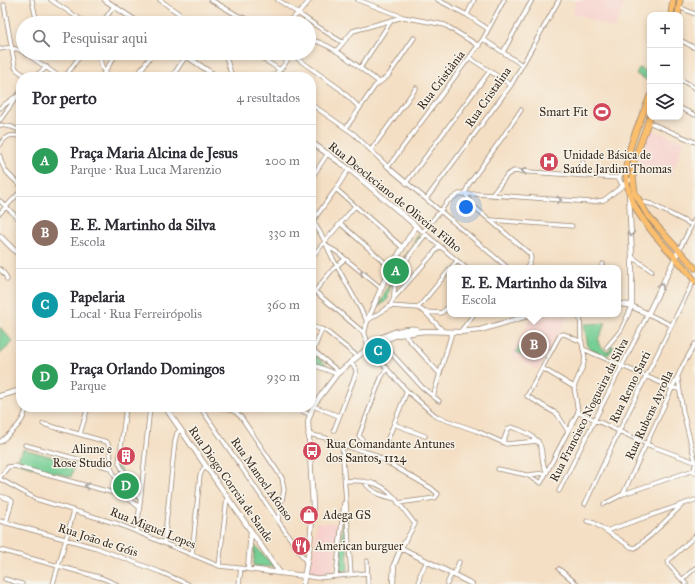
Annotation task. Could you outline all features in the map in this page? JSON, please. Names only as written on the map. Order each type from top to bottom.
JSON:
[{"type":"main road","points":[[671,12],[673,0]]},
{"type":"main road","points":[[678,12],[680,0]]},
{"type":"main road","points":[[647,104],[632,142],[626,164],[625,184],[634,207],[642,219],[695,281]]},
{"type":"main road","points":[[649,120],[634,160],[633,178],[635,192],[648,216],[695,268]]},
{"type":"street","points":[[32,0],[35,16]]},
{"type":"street","points":[[51,0],[75,16]]},
{"type":"street","points":[[105,0],[128,16]]},
{"type":"street","points":[[160,0],[182,16]]},
{"type":"street","points":[[211,0],[240,16]]},
{"type":"street","points":[[278,0],[302,16]]},
{"type":"street","points":[[295,16],[310,0]]},
{"type":"street","points":[[358,0],[403,17],[445,25],[479,46]]},
{"type":"street","points":[[438,0],[467,15],[488,29]]},
{"type":"street","points":[[467,15],[474,0]]},
{"type":"street","name":"Rua Cristiânia","points":[[388,168],[479,46],[504,0]]},
{"type":"street","points":[[502,52],[532,0]]},
{"type":"street","name":"Rua Cristalina","points":[[426,200],[511,85],[559,0]]},
{"type":"street","points":[[4,5],[15,69],[20,72]]},
{"type":"street","points":[[106,16],[114,6]]},
{"type":"street","points":[[679,7],[695,14]]},
{"type":"street","points":[[336,51],[342,42],[353,31],[403,17]]},
{"type":"street","points":[[360,68],[392,21]]},
{"type":"street","points":[[316,25],[342,42]]},
{"type":"street","points":[[346,128],[379,82],[388,76],[414,38]]},
{"type":"street","points":[[483,39],[522,65]]},
{"type":"street","points":[[316,41],[336,51],[379,82]]},
{"type":"street","points":[[683,42],[695,48]]},
{"type":"street","points":[[0,49],[11,47],[16,48]]},
{"type":"street","points":[[470,58],[489,72],[511,85]]},
{"type":"street","points":[[36,60],[54,72]]},
{"type":"street","points":[[69,72],[77,60]]},
{"type":"street","points":[[101,60],[101,66],[104,72],[112,60]]},
{"type":"street","points":[[140,72],[148,60]]},
{"type":"street","points":[[175,72],[181,60]]},
{"type":"street","points":[[193,60],[210,72]]},
{"type":"street","points":[[227,60],[231,72]]},
{"type":"street","points":[[265,60],[280,70]]},
{"type":"street","points":[[278,72],[288,60]]},
{"type":"street","points":[[300,60],[347,95],[360,108]]},
{"type":"street","points":[[40,72],[47,67]]},
{"type":"street","points":[[406,183],[489,72]]},
{"type":"street","points":[[683,81],[695,88]]},
{"type":"street","points":[[370,150],[416,88]]},
{"type":"street","points":[[0,108],[16,96]]},
{"type":"street","points":[[0,120],[16,98]]},
{"type":"street","points":[[316,107],[362,140],[377,158],[388,168],[504,265]]},
{"type":"street","points":[[683,109],[695,115]]},
{"type":"street","points":[[465,194],[469,184],[521,110]]},
{"type":"street","points":[[649,120],[695,142]]},
{"type":"street","points":[[0,125],[16,129]]},
{"type":"street","points":[[0,145],[5,137],[9,135],[16,136]]},
{"type":"street","name":"Rua Deocleciano de Oliveira Filho","points":[[316,145],[349,169],[462,265]]},
{"type":"street","points":[[316,171],[328,153]]},
{"type":"street","points":[[0,156],[4,170],[16,181]]},
{"type":"street","points":[[582,175],[583,162]]},
{"type":"street","points":[[625,184],[621,184],[619,178],[626,164]]},
{"type":"street","points":[[316,217],[336,190],[349,169]]},
{"type":"street","points":[[492,195],[507,174],[514,171],[619,178]]},
{"type":"street","points":[[394,298],[394,288],[398,276],[408,257],[439,211],[453,197],[465,194],[591,202],[604,200],[633,178]]},
{"type":"street","points":[[336,190],[403,248]]},
{"type":"street","points":[[465,194],[472,205],[530,254],[531,259],[528,265]]},
{"type":"street","points":[[606,348],[621,330],[632,306],[632,257],[629,195]]},
{"type":"street","points":[[0,213],[16,196]]},
{"type":"street","points":[[0,201],[16,216]]},
{"type":"street","points":[[639,201],[651,204],[692,225]]},
{"type":"street","points":[[316,252],[355,206]]},
{"type":"street","points":[[679,250],[695,219]]},
{"type":"street","points":[[489,220],[572,226]]},
{"type":"street","points":[[341,224],[391,268]]},
{"type":"street","points":[[364,333],[367,321],[381,288],[416,226]]},
{"type":"street","points":[[316,228],[328,247],[336,265],[367,321]]},
{"type":"street","points":[[0,236],[16,252]]},
{"type":"street","points":[[367,321],[390,306],[394,298],[440,246]]},
{"type":"street","points":[[328,247],[337,252],[381,288]]},
{"type":"street","name":"Rua Francisco Nogueira da Silva","points":[[559,491],[679,250]]},
{"type":"street","points":[[632,257],[652,271]]},
{"type":"street","points":[[316,290],[336,265],[345,259]]},
{"type":"street","points":[[454,265],[457,261]]},
{"type":"street","points":[[0,269],[6,276],[7,280]]},
{"type":"street","points":[[418,308],[447,274]]},
{"type":"street","name":"Rua Remo Sarti","points":[[586,504],[619,431],[671,325],[695,281]]},
{"type":"street","points":[[316,292],[364,333],[371,351],[407,391],[441,420],[477,431],[504,443],[538,441]]},
{"type":"street","points":[[621,304],[632,306],[671,325]]},
{"type":"street","points":[[390,306],[418,308],[425,312],[443,331]]},
{"type":"street","points":[[425,312],[441,313],[447,308]]},
{"type":"street","points":[[460,332],[472,317]]},
{"type":"street","points":[[370,346],[403,333],[424,331],[460,332],[480,330],[516,317]]},
{"type":"street","points":[[498,469],[527,475],[541,483],[547,472],[578,412],[574,387],[585,358],[580,317]]},
{"type":"street","points":[[316,327],[322,329],[357,356]]},
{"type":"street","points":[[316,343],[322,329]]},
{"type":"street","points":[[316,402],[338,373],[374,342],[398,330],[408,329],[424,331]]},
{"type":"street","points":[[433,397],[452,332]]},
{"type":"street","points":[[403,333],[440,373]]},
{"type":"street","points":[[568,431],[559,415],[527,396],[560,334],[564,334],[582,342]]},
{"type":"street","points":[[381,342],[422,387],[439,401]]},
{"type":"street","name":"Rua Rubens Ayrolla","points":[[623,494],[677,377],[695,344]]},
{"type":"street","points":[[583,348],[672,388],[679,389]]},
{"type":"street","points":[[316,353],[338,373]]},
{"type":"street","points":[[334,430],[356,373],[356,369],[350,362]]},
{"type":"street","points":[[316,366],[338,373]]},
{"type":"street","points":[[362,439],[359,436],[360,433],[381,378],[387,368]]},
{"type":"street","points":[[542,368],[574,387]]},
{"type":"street","points":[[677,377],[683,412],[695,461]]},
{"type":"street","points":[[0,396],[16,391]]},
{"type":"street","points":[[383,447],[385,446],[407,391]]},
{"type":"street","points":[[316,407],[340,416]]},
{"type":"street","points":[[0,442],[22,422],[25,412]]},
{"type":"street","points":[[80,434],[87,412]]},
{"type":"street","points":[[125,412],[119,463],[140,499]]},
{"type":"street","points":[[137,532],[149,412]]},
{"type":"street","name":"Rua Diogo Correia de Sande","points":[[168,412],[280,573]]},
{"type":"street","name":"Rua Manoel Afonso","points":[[203,412],[307,563]]},
{"type":"street","points":[[235,412],[241,417],[282,478],[284,490],[278,520]]},
{"type":"street","points":[[303,584],[307,563],[313,506],[308,434],[309,414],[304,412]]},
{"type":"street","points":[[578,412],[646,444],[695,461]]},
{"type":"street","points":[[43,424],[107,442],[110,448],[111,468],[125,496],[139,508]]},
{"type":"street","points":[[394,424],[425,436]]},
{"type":"street","points":[[504,443],[508,429],[511,427],[538,441],[541,447],[543,466],[547,472]]},
{"type":"street","points":[[164,543],[175,441],[177,433],[180,430]]},
{"type":"street","points":[[308,434],[331,439],[342,445],[377,455],[431,488],[438,494],[435,498],[397,501],[372,491],[364,481]]},
{"type":"street","points":[[25,444],[111,468]]},
{"type":"street","points":[[342,445],[351,574]]},
{"type":"street","points":[[111,462],[119,463]]},
{"type":"street","points":[[604,504],[623,494],[694,471],[695,465]]},
{"type":"street","points":[[0,478],[8,467],[14,466],[125,496]]},
{"type":"street","points":[[192,555],[200,475],[201,471],[206,467]]},
{"type":"street","points":[[527,475],[547,472]]},
{"type":"street","name":"Rua Miguel Lopes","points":[[0,478],[36,500],[99,518],[219,566],[305,576]]},
{"type":"street","points":[[345,481],[364,481],[381,486],[392,494],[415,524],[394,565],[393,584]]},
{"type":"street","points":[[0,496],[9,498],[12,501],[6,522]]},
{"type":"street","points":[[336,576],[345,496]]},
{"type":"street","points":[[219,566],[227,498]]},
{"type":"street","points":[[606,531],[695,500]]},
{"type":"street","points":[[587,521],[594,523],[631,547],[635,548],[651,535],[682,505]]},
{"type":"street","points":[[53,584],[74,511]]},
{"type":"street","name":"Rua João de Góis","points":[[0,521],[115,554],[188,584]]},
{"type":"street","points":[[248,569],[252,531]]},
{"type":"street","points":[[686,584],[668,561],[695,536]]},
{"type":"street","points":[[251,541],[259,541]]},
{"type":"street","points":[[402,548],[472,584]]},
{"type":"street","points":[[0,550],[102,578],[116,584]]},
{"type":"street","points":[[367,561],[368,584]]},
{"type":"street","points":[[418,584],[420,575],[427,561]]},
{"type":"street","points":[[447,584],[458,562]]},
{"type":"street","points":[[239,584],[241,568]]},
{"type":"street","points":[[682,580],[695,568]]},
{"type":"street","points":[[559,569],[577,584]]},
{"type":"street","points":[[305,576],[317,578],[367,573]]},
{"type":"street","points":[[5,579],[22,584]]},
{"type":"shaded area","points":[[576,0],[626,0],[614,29],[573,13]]},
{"type":"shaded area","points":[[650,129],[684,142],[671,176],[638,162]]},
{"type":"shaded area","points":[[537,317],[567,317],[538,370],[511,355],[531,319]]},
{"type":"shaded area","points":[[316,522],[340,524],[333,572],[309,575],[315,540]]},
{"type":"green space","points":[[639,68],[647,72],[647,80],[636,74]]},
{"type":"green space","points":[[419,234],[419,237],[409,250],[395,274],[391,283],[388,299],[378,307],[398,267]]},
{"type":"green space","points":[[606,323],[598,339],[599,345],[607,352],[610,351],[610,345],[614,347],[607,356],[588,347],[584,324]]},
{"type":"green space","points":[[0,327],[13,342],[0,354]]},
{"type":"green space","points":[[524,340],[532,345],[525,357],[516,352]]},
{"type":"green space","points":[[316,356],[329,367],[316,362]]},
{"type":"green space","points":[[23,449],[75,463],[71,477],[19,463],[21,461],[18,458]]},
{"type":"green space","points":[[117,464],[138,501],[137,502],[127,494],[114,468]]},
{"type":"green space","points":[[346,513],[348,571],[339,572],[343,521]]},
{"type":"green space","points":[[254,545],[275,567],[254,566]]},
{"type":"place","name":"Smart Fit","points":[[602,112]]},
{"type":"place","name":"Unidade Básica de Saúde Jardim Thomas","points":[[549,162]]},
{"type":"place","name":"Praça Maria Alcina de Jesus","points":[[396,271]]},
{"type":"place","name":"E. E. Martinho da Silva","points":[[534,345]]},
{"type":"place","name":"Papelaria","points":[[378,351]]},
{"type":"place","name":"Rua Comandante Antunes dos Santos, 1124","points":[[312,451]]},
{"type":"place","name":"Alinne e Rose Studio","points":[[126,456]]},
{"type":"place","name":"Praça Orlando Domingos","points":[[126,486]]},
{"type":"place","name":"Adega GS","points":[[309,515]]},
{"type":"place","name":"American burguer","points":[[301,546]]}]
